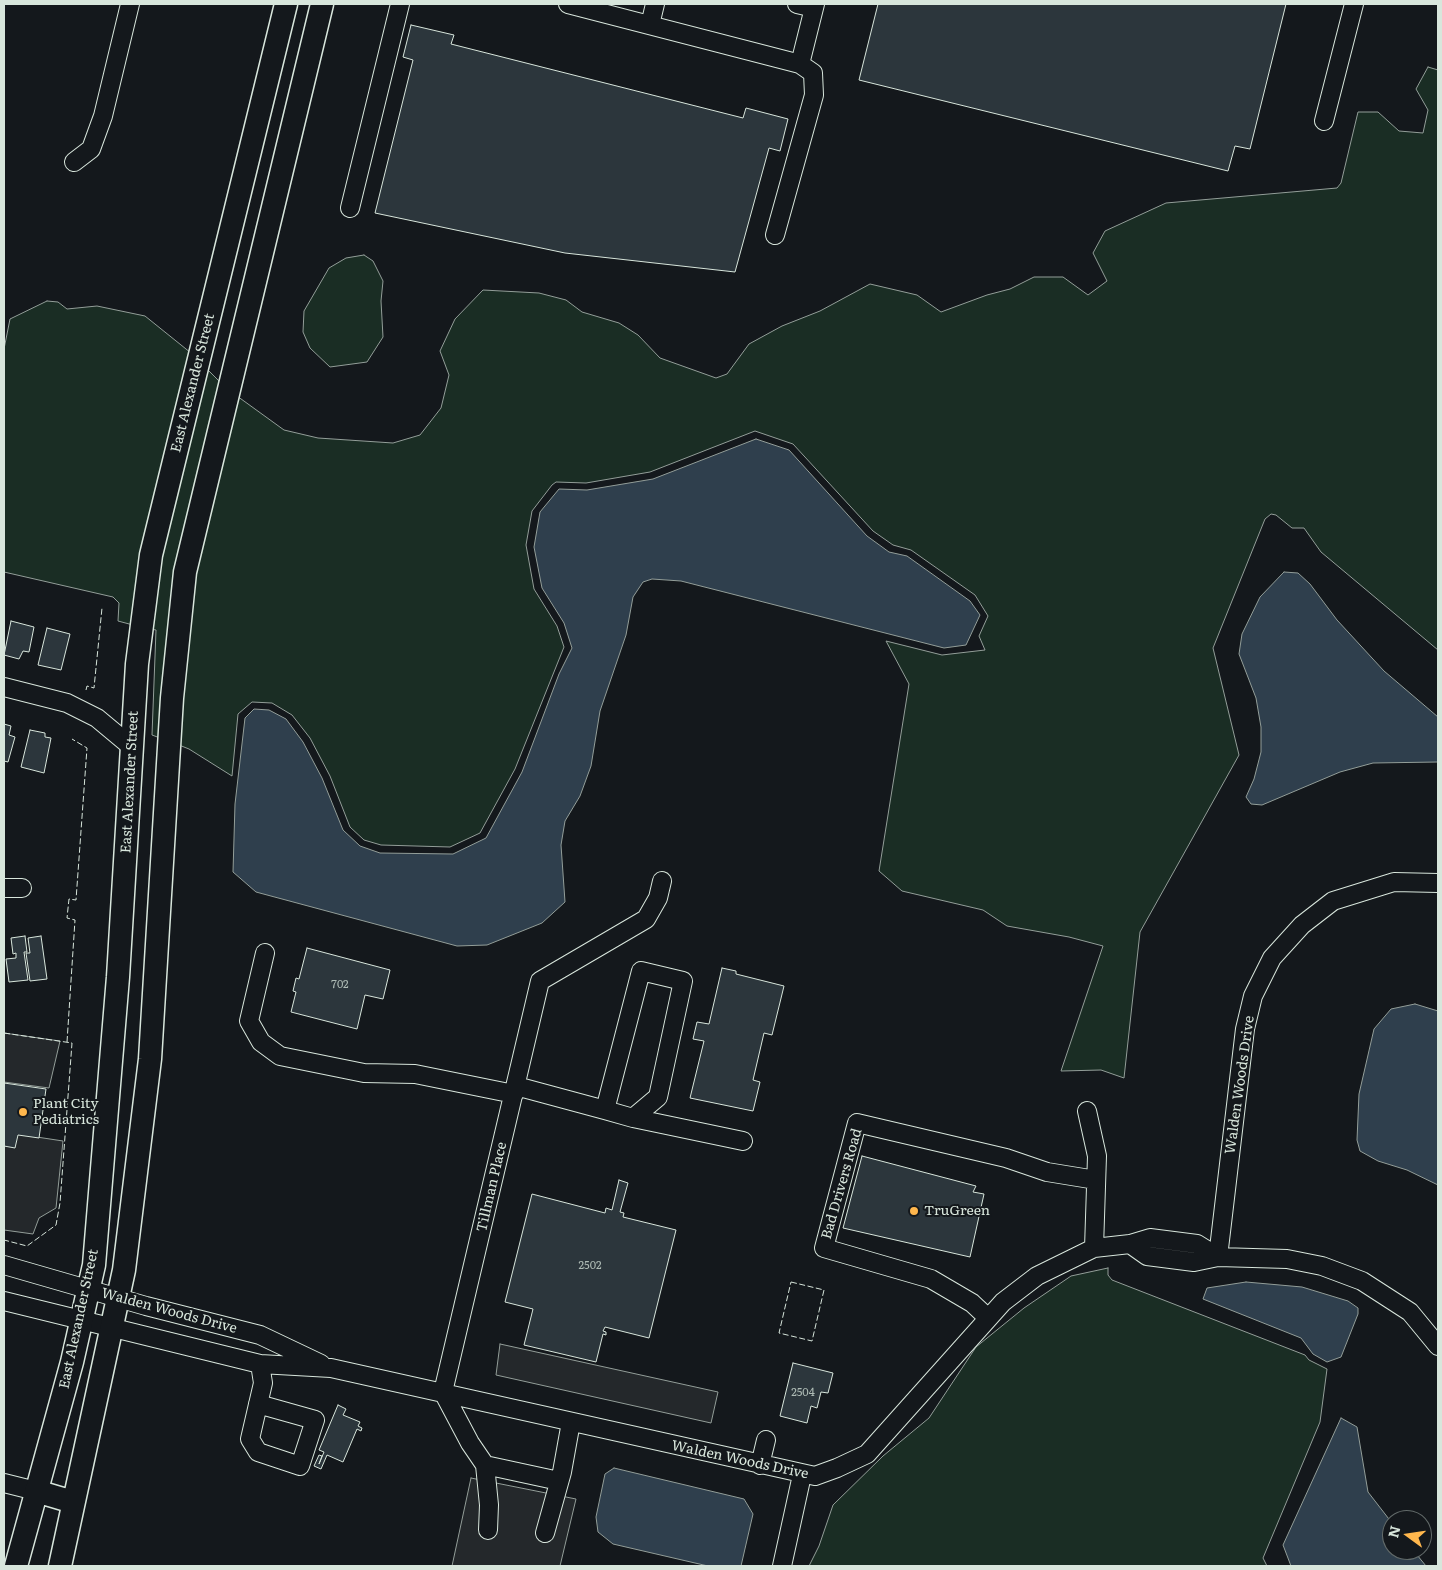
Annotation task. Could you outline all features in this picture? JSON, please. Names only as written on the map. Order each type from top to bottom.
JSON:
[{"type":"main road","name":"East Alexander Street","points":[[16,1566],[82,1321],[94,1265],[118,977],[137,664],[151,554],[286,4]]},
{"type":"main road","points":[[60,1566],[113,1328],[124,1270],[150,1059],[172,698],[185,572],[322,4]]},
{"type":"main road","points":[[36,1491],[73,1502]]},
{"type":"street","points":[[74,162],[91,150],[103,116],[130,4]]},
{"type":"street","points":[[350,208],[400,4]]},
{"type":"street","points":[[568,4],[800,64],[813,73],[814,95],[775,235]]},
{"type":"street","points":[[650,25],[655,4]]},
{"type":"street","points":[[797,4],[814,6],[800,64]]},
{"type":"street","points":[[1324,121],[1354,4]]},
{"type":"street","points":[[4,687],[66,703],[97,718],[133,748]]},
{"type":"street","name":"Tillman Place","points":[[443,1392],[540,981],[646,920],[658,898],[662,881]]},
{"type":"street","name":"Walden Woods Drive","points":[[1218,1258],[1245,1029],[1253,996],[1272,958],[1302,925],[1333,900],[1394,882],[1438,883]]},
{"type":"street","points":[[4,888],[22,888]]},
{"type":"street","points":[[265,953],[249,1021],[261,1042],[280,1056],[364,1073],[415,1074],[515,1090],[633,1118],[743,1141]]},
{"type":"street","points":[[605,1110],[641,971],[683,981],[658,1097],[633,1118]]},
{"type":"street","points":[[1087,1111],[1097,1156],[1094,1248]]},
{"type":"street","name":"Bad Drivers Road","points":[[988,1318],[972,1303],[931,1279],[848,1253],[824,1248],[857,1123],[1006,1158],[1047,1172],[1096,1180]]},
{"type":"street","name":"Walden Woods Drive","points":[[4,1300],[260,1364],[331,1368],[802,1475],[815,1476],[867,1454],[1003,1302],[1038,1276],[1094,1248],[1130,1244],[1147,1256],[1194,1262],[1218,1258],[1287,1258],[1322,1266],[1362,1281],[1410,1312],[1438,1346]]},
{"type":"street","name":"Walden Woods Drive","points":[[4,1265],[260,1335],[331,1368]]},
{"type":"street","points":[[258,1404],[263,1383],[260,1364]]},
{"type":"street","points":[[443,1392],[470,1443],[485,1465],[489,1504],[488,1530]]},
{"type":"street","points":[[545,1533],[559,1481],[571,1422]]},
{"type":"street","points":[[760,1465],[766,1440]]},
{"type":"street","points":[[485,1465],[559,1481]]},
{"type":"street","points":[[782,1566],[802,1475]]},
{"type":"street","points":[[4,1483],[36,1491]]},
{"type":"green space","points":[[1428,67],[1438,70],[1438,650],[1321,552],[1304,528],[1292,528],[1276,515],[1271,514],[1265,519],[1213,648],[1239,755],[1140,932],[1124,1078],[1101,1070],[1061,1071],[1103,946],[1069,937],[1007,926],[983,910],[902,891],[879,871],[909,684],[886,641],[942,655],[985,650],[979,636],[988,616],[975,595],[911,550],[893,545],[873,531],[793,444],[755,431],[650,472],[586,483],[556,482],[552,485],[532,511],[526,545],[534,589],[557,626],[564,647],[515,769],[480,833],[450,847],[381,845],[364,840],[350,827],[330,776],[310,738],[292,715],[272,703],[252,702],[238,714],[232,776],[189,749],[179,745],[194,574],[237,396],[284,430],[318,438],[393,443],[420,435],[441,408],[449,375],[440,351],[455,319],[483,290],[539,293],[566,300],[582,312],[619,323],[638,335],[660,358],[716,378],[727,374],[749,344],[782,326],[820,311],[870,284],[917,295],[941,312],[987,295],[1010,289],[1034,277],[1063,277],[1088,295],[1107,281],[1093,253],[1105,231],[1166,203],[1337,188],[1341,183],[1358,112],[1378,112],[1399,131],[1423,133],[1428,110],[1416,89]]},
{"type":"green space","points":[[364,255],[373,261],[383,281],[381,301],[383,337],[367,362],[330,367],[310,348],[303,332],[304,311],[329,268],[346,258]]},
{"type":"green space","points":[[47,301],[58,302],[67,309],[97,306],[145,316],[191,353],[133,625],[118,621],[119,603],[113,597],[4,572],[4,349],[10,319]]},
{"type":"green space","points":[[206,368],[221,383],[160,738],[152,735],[156,630],[151,629],[160,556]]},
{"type":"green space","points":[[1108,1268],[1108,1275],[1112,1280],[1305,1355],[1309,1360],[1327,1369],[1320,1422],[1263,1558],[1267,1566],[809,1566],[819,1546],[833,1505],[883,1456],[929,1418],[976,1347],[1024,1308],[1071,1276]]},
{"type":"shaded area","points":[[4,1033],[60,1041],[49,1088],[4,1082]]},
{"type":"shaded area","points":[[4,1132],[63,1141],[56,1208],[39,1218],[33,1234],[4,1230]]},
{"type":"shaded area","points":[[500,1344],[718,1392],[711,1423],[496,1375]]},
{"type":"shaded area","points":[[471,1478],[576,1499],[560,1566],[452,1566]]},
{"type":"water","points":[[756,439],[789,450],[867,536],[889,552],[907,556],[970,601],[980,615],[966,645],[944,648],[681,581],[652,579],[643,582],[633,597],[626,635],[600,711],[591,766],[580,796],[565,821],[561,845],[565,902],[542,923],[487,945],[457,946],[256,892],[233,872],[235,804],[245,718],[254,709],[269,710],[286,719],[303,742],[322,778],[343,830],[360,846],[380,853],[453,854],[486,838],[522,772],[559,674],[572,648],[564,623],[542,588],[534,547],[540,512],[559,489],[587,490],[653,479]]},
{"type":"water","points":[[1284,572],[1298,573],[1310,584],[1337,620],[1384,671],[1438,717],[1438,762],[1373,763],[1340,772],[1262,805],[1251,804],[1246,797],[1254,779],[1261,752],[1261,727],[1256,698],[1239,654],[1242,634],[1260,597]]},
{"type":"water","points":[[1415,1004],[1438,1011],[1438,1185],[1407,1170],[1378,1161],[1360,1151],[1357,1140],[1359,1094],[1374,1029],[1391,1009]]},
{"type":"water","points":[[1246,1282],[1302,1287],[1348,1301],[1358,1308],[1358,1314],[1341,1357],[1327,1362],[1313,1354],[1301,1338],[1203,1299],[1207,1288]]},
{"type":"water","points":[[1341,1418],[1357,1427],[1368,1492],[1382,1510],[1382,1560],[1421,1560],[1426,1566],[1291,1566],[1283,1545]]},
{"type":"water","points":[[614,1468],[744,1499],[753,1514],[741,1566],[708,1566],[613,1544],[598,1532],[596,1517],[605,1474]]},
{"type":"building","points":[[878,4],[1286,4],[1250,149],[1235,146],[1228,171],[859,80]]},
{"type":"building","points":[[411,25],[454,35],[451,44],[743,118],[746,108],[788,119],[780,151],[769,148],[735,272],[565,253],[375,213],[413,60],[403,57]]},
{"type":"building","points":[[11,621],[34,627],[29,652],[23,651],[19,659],[4,655]]},
{"type":"building","points":[[47,628],[70,634],[61,670],[38,665]]},
{"type":"building","points":[[4,724],[11,726],[9,735],[15,737],[8,762],[4,761]]},
{"type":"building","points":[[30,730],[45,733],[45,737],[51,738],[44,773],[21,767]]},
{"type":"building","points":[[25,936],[27,952],[24,952],[28,980],[9,982],[6,959],[16,958],[16,953],[13,954],[11,938]]},
{"type":"building","points":[[41,936],[47,979],[30,981],[26,953],[30,953],[28,938]]},
{"type":"building","points":[[307,948],[390,970],[383,999],[365,995],[357,1029],[291,1012],[296,992],[293,991],[296,978],[299,979]]},
{"type":"building","points":[[722,968],[736,971],[736,974],[784,986],[772,1035],[764,1033],[753,1080],[760,1082],[753,1111],[690,1098],[704,1041],[693,1039],[697,1022],[709,1024]]},
{"type":"building","name":"Plant City Pediatrics","points":[[4,1083],[46,1089],[39,1138],[18,1135],[15,1148],[4,1146]]},
{"type":"building","name":"TruGreen","points":[[862,1156],[976,1186],[973,1192],[984,1194],[970,1257],[843,1228]]},
{"type":"building","points":[[619,1180],[628,1183],[620,1212],[624,1213],[623,1217],[676,1230],[649,1338],[605,1327],[603,1331],[606,1332],[606,1335],[603,1334],[596,1362],[524,1345],[533,1309],[505,1302],[532,1194],[605,1213],[606,1208],[612,1210]]},
{"type":"building","points":[[793,1363],[833,1373],[828,1393],[821,1392],[817,1408],[811,1406],[807,1423],[780,1416]]},
{"type":"building","points":[[338,1405],[346,1409],[343,1415],[360,1422],[358,1426],[362,1428],[361,1431],[357,1429],[343,1462],[327,1455],[321,1469],[314,1466],[319,1455],[322,1456],[319,1464],[324,1452],[319,1450]]},
{"type":"fence","points":[[86,690],[87,686],[94,688],[102,608]]},
{"type":"fence","points":[[67,1042],[75,920],[67,918],[69,899],[76,900],[87,748],[72,739]]},
{"type":"fence","points":[[4,1033],[72,1043],[60,1203],[56,1225],[27,1246],[4,1240]]},
{"type":"fence","points":[[791,1282],[824,1290],[812,1341],[779,1333],[791,1282]]},
{"type":"place","name":"Plant City Pediatrics","points":[[23,1112]]},
{"type":"place","name":"TruGreen","points":[[914,1211]]}]
